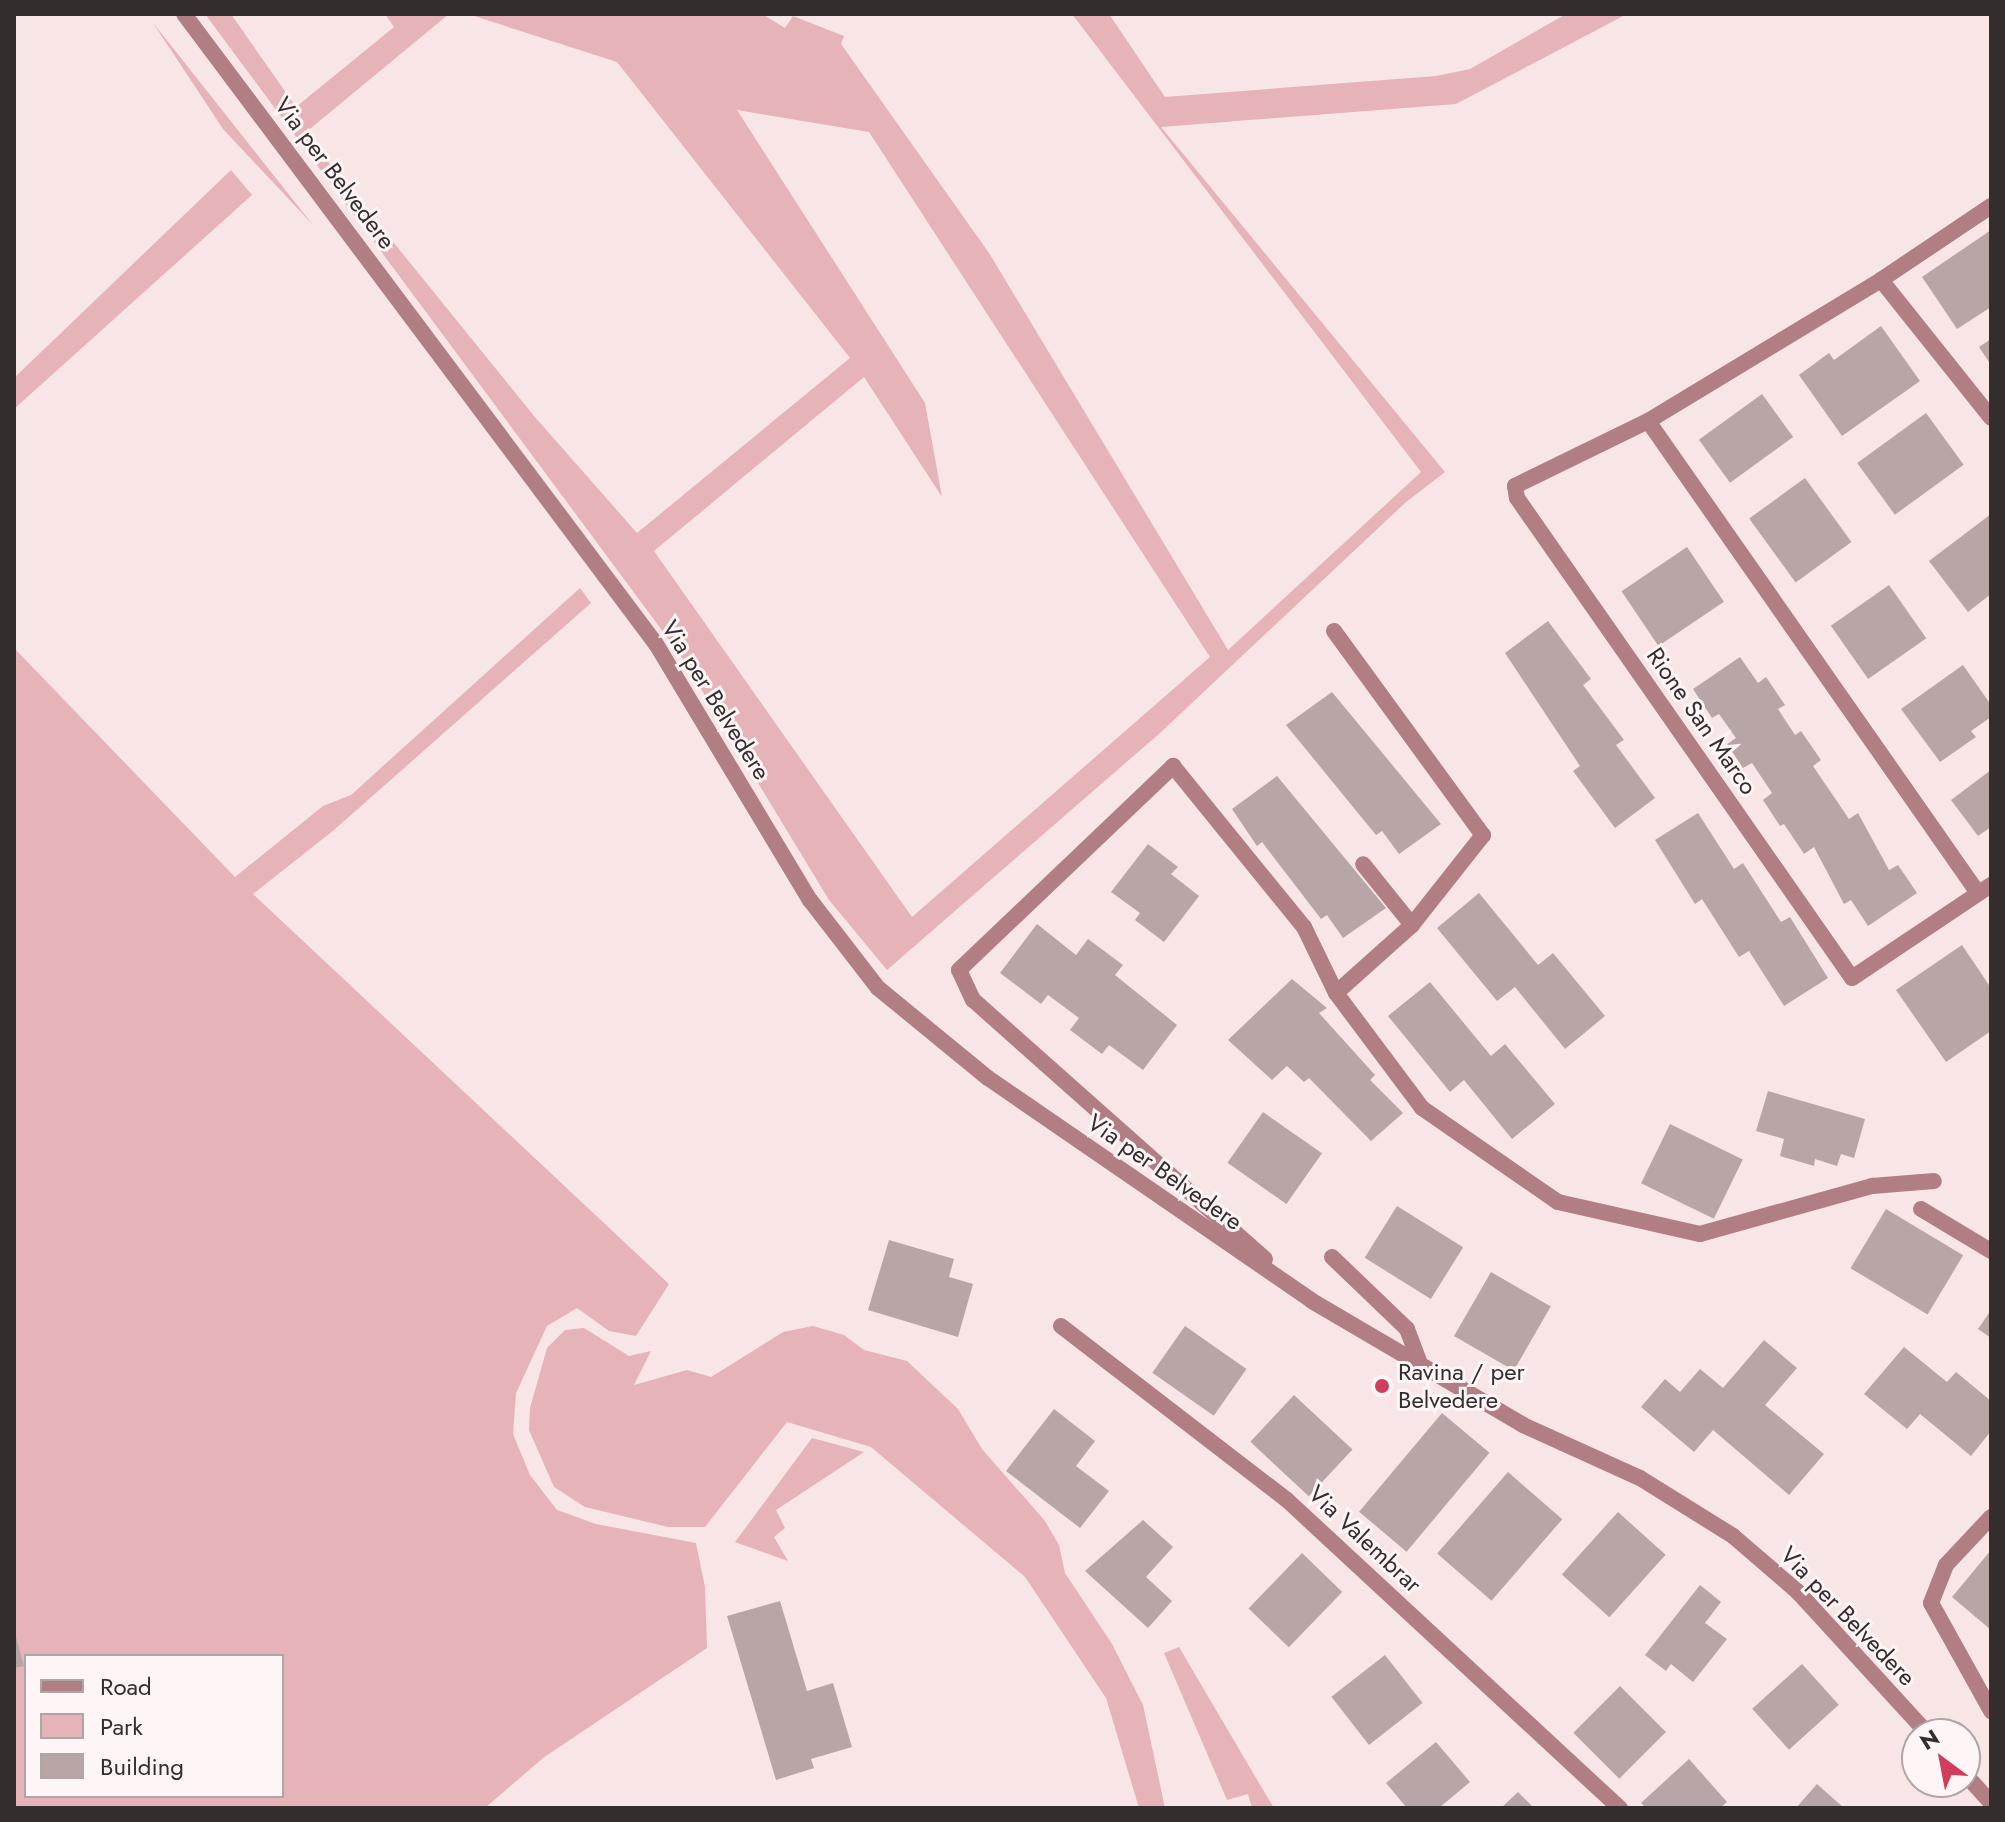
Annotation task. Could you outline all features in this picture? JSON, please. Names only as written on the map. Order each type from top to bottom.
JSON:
[{"type":"street","name":"Via per Belvedere","points":[[184,14],[656,644],[810,900],[860,968],[917,1023],[988,1078],[1312,1301],[1422,1369],[1523,1425],[1640,1478],[1733,1536],[1798,1592],[1913,1718]]},
{"type":"street","name":"Rione San Marco","points":[[1648,421],[1985,889],[1852,978],[1517,498],[1515,486],[1648,421],[1881,280],[1991,206]]},
{"type":"street","points":[[1881,280],[1991,418]]},
{"type":"street","points":[[1334,631],[1483,835],[1412,925],[1336,993]]},
{"type":"street","name":"Via per Belvedere","points":[[1312,1301],[973,1000],[959,970],[1173,766],[1304,927],[1336,993],[1422,1108],[1558,1202],[1700,1234],[1892,1184],[1934,1181]]},
{"type":"street","points":[[1363,864],[1412,925]]},
{"type":"street","points":[[1921,1209],[1991,1251]]},
{"type":"street","points":[[1332,1257],[1407,1329],[1422,1369]]},
{"type":"street","name":"Via Valembrar","points":[[1061,1326],[1287,1500],[1620,1808]]},
{"type":"street","points":[[1991,1517],[1946,1565],[1931,1603],[1991,1711]]},
{"type":"green space","points":[[205,14],[231,14],[296,107],[394,27],[385,14],[449,14],[305,133],[534,416],[637,533],[850,358],[617,62],[468,14],[762,14],[785,28],[793,16],[844,36],[841,44],[989,253],[1228,650],[1421,472],[1072,14],[1109,14],[1165,97],[1436,76],[1470,69],[1566,14],[1627,14],[1456,104],[1161,127],[1445,472],[1405,503],[1160,733],[887,970],[829,900],[681,656]],"holes":[[[737,110],[869,132],[1210,657],[912,917],[654,551],[864,377],[942,497],[925,403]]]},
{"type":"green space","points":[[153,23],[169,43],[313,225],[223,129]]},
{"type":"green space","points":[[231,170],[252,195],[14,409],[14,378]]},
{"type":"green space","points":[[580,588],[591,603],[334,830],[253,894],[669,1284],[636,1336],[609,1331],[577,1308],[547,1326],[516,1393],[513,1434],[530,1475],[557,1510],[596,1524],[696,1543],[705,1587],[707,1648],[543,1758],[485,1808],[14,1808],[14,648],[235,877],[323,806],[351,795]]},
{"type":"green space","points":[[813,1326],[844,1335],[864,1350],[907,1361],[958,1409],[982,1449],[1045,1521],[1059,1545],[1065,1573],[1112,1644],[1143,1705],[1165,1808],[1139,1808],[1106,1698],[1025,1577],[871,1447],[787,1422],[705,1527],[668,1527],[585,1507],[554,1487],[529,1430],[530,1408],[547,1348],[565,1330],[584,1328],[629,1356],[651,1351],[634,1385],[687,1370],[711,1377],[783,1332]]},
{"type":"green space","points":[[812,1438],[864,1452],[776,1510],[785,1528],[774,1537],[788,1561],[735,1542]]},
{"type":"green space","points":[[1179,1647],[1274,1808],[1252,1808],[1248,1794],[1227,1800],[1164,1653]]},
{"type":"building","points":[[1991,230],[1991,307],[1957,329],[1922,277]]},
{"type":"building","points":[[1881,326],[1920,381],[1842,436],[1799,375],[1829,353],[1834,360]]},
{"type":"building","points":[[1991,339],[1991,365],[1979,347]]},
{"type":"building","points":[[1762,394],[1793,437],[1730,483],[1699,440]]},
{"type":"building","points":[[1926,413],[1964,465],[1895,515],[1857,463]]},
{"type":"building","points":[[1805,478],[1851,542],[1796,582],[1749,519]]},
{"type":"building","points":[[1991,514],[1991,594],[1968,612],[1929,561]]},
{"type":"building","points":[[1687,547],[1724,602],[1658,646],[1622,591]]},
{"type":"building","points":[[1889,585],[1926,638],[1868,679],[1831,626]]},
{"type":"building","points":[[1548,621],[1591,679],[1583,685],[1624,740],[1616,745],[1655,798],[1615,828],[1573,771],[1580,766],[1505,653]]},
{"type":"building","points":[[1740,657],[1758,683],[1766,677],[1785,705],[1778,709],[1795,735],[1801,731],[1821,760],[1813,766],[1849,819],[1858,813],[1889,870],[1898,865],[1917,893],[1868,926],[1851,900],[1844,904],[1814,847],[1804,854],[1784,824],[1780,826],[1763,800],[1772,793],[1752,763],[1743,768],[1727,744],[1736,738],[1719,714],[1712,718],[1693,689]]},
{"type":"building","points":[[1963,665],[1991,705],[1991,717],[1971,731],[1976,737],[1940,762],[1901,709]]},
{"type":"building","points":[[1332,692],[1441,824],[1399,854],[1382,831],[1376,835],[1286,725]]},
{"type":"building","points":[[1991,770],[1991,827],[1978,836],[1951,800]]},
{"type":"building","points":[[1277,776],[1386,908],[1343,938],[1327,915],[1321,919],[1262,842],[1257,846],[1232,809]]},
{"type":"building","points":[[1698,813],[1734,869],[1743,863],[1781,922],[1790,917],[1828,978],[1784,1006],[1749,951],[1739,957],[1702,899],[1695,904],[1655,840]]},
{"type":"building","points":[[1148,844],[1178,867],[1171,874],[1199,896],[1164,942],[1135,920],[1140,913],[1111,892]]},
{"type":"building","points":[[1479,893],[1538,965],[1553,953],[1605,1016],[1565,1049],[1515,987],[1497,1001],[1437,928]]},
{"type":"building","points":[[1037,924],[1076,955],[1088,939],[1123,965],[1115,975],[1177,1025],[1143,1070],[1109,1045],[1102,1054],[1070,1030],[1079,1018],[1048,995],[1041,1004],[1000,973]]},
{"type":"building","points":[[1962,945],[1991,988],[1991,1031],[1946,1062],[1896,990]]},
{"type":"building","points":[[1292,979],[1327,1008],[1319,1013],[1375,1075],[1370,1080],[1403,1113],[1371,1141],[1309,1078],[1304,1082],[1287,1066],[1272,1080],[1228,1040]]},
{"type":"building","points":[[1430,982],[1491,1056],[1505,1044],[1555,1104],[1512,1139],[1464,1080],[1450,1092],[1388,1016]]},
{"type":"building","points":[[1768,1091],[1865,1119],[1854,1158],[1841,1154],[1837,1166],[1815,1159],[1814,1166],[1780,1156],[1784,1139],[1756,1131]]},
{"type":"building","points":[[1263,1112],[1322,1153],[1286,1204],[1227,1163]]},
{"type":"building","points":[[1670,1124],[1743,1160],[1714,1219],[1641,1183]]},
{"type":"building","points":[[1397,1206],[1463,1247],[1431,1299],[1365,1258]]},
{"type":"building","points":[[1886,1209],[1963,1255],[1928,1314],[1850,1268]]},
{"type":"building","points":[[889,1240],[954,1259],[949,1277],[973,1284],[958,1337],[868,1310]]},
{"type":"building","points":[[1491,1272],[1551,1306],[1514,1371],[1454,1336]]},
{"type":"building","points":[[1991,1310],[1991,1338],[1978,1329]]},
{"type":"building","points":[[1185,1326],[1246,1369],[1214,1416],[1152,1373]]},
{"type":"building","points":[[1764,1340],[1797,1368],[1765,1405],[1824,1454],[1789,1495],[1713,1430],[1694,1452],[1641,1407],[1665,1379],[1680,1392],[1700,1369],[1723,1388]]},
{"type":"building","points":[[1904,1347],[1947,1382],[1956,1372],[1991,1401],[1991,1431],[1971,1456],[1920,1414],[1907,1429],[1864,1394]]},
{"type":"building","points":[[1294,1395],[1353,1450],[1309,1496],[1250,1442]]},
{"type":"building","points":[[1054,1409],[1095,1441],[1076,1466],[1109,1491],[1080,1528],[1006,1471]]},
{"type":"building","points":[[1442,1413],[1489,1453],[1407,1552],[1359,1512]]},
{"type":"building","points":[[1508,1472],[1562,1519],[1491,1601],[1437,1554]]},
{"type":"building","points":[[1618,1512],[1666,1555],[1609,1617],[1562,1574]]},
{"type":"building","points":[[1143,1520],[1173,1547],[1146,1577],[1172,1601],[1148,1628],[1085,1571]]},
{"type":"building","points":[[1991,1550],[1991,1630],[1952,1597]]},
{"type":"building","points":[[1302,1553],[1342,1592],[1289,1647],[1249,1608]]},
{"type":"building","points":[[1700,1585],[1721,1602],[1705,1623],[1727,1639],[1693,1682],[1671,1664],[1666,1671],[1645,1655]]},
{"type":"building","points":[[780,1601],[807,1691],[833,1683],[852,1747],[811,1759],[814,1768],[776,1780],[727,1616]]},
{"type":"building","points":[[14,1630],[24,1666],[14,1668]]},
{"type":"building","points":[[1385,1655],[1423,1703],[1369,1745],[1331,1697]]},
{"type":"building","points":[[1802,1664],[1839,1705],[1789,1750],[1752,1709]]},
{"type":"building","points":[[1620,1686],[1666,1732],[1619,1779],[1573,1733]]},
{"type":"building","points":[[1436,1742],[1470,1782],[1439,1808],[1407,1808],[1386,1783]]},
{"type":"building","points":[[1689,1759],[1727,1802],[1720,1808],[1646,1808],[1641,1803]]},
{"type":"building","points":[[1817,1784],[1844,1808],[1796,1808]]},
{"type":"building","points":[[1518,1792],[1534,1808],[1501,1808]]},
{"type":"place","name":"Ravina / per Belvedere","points":[[1382,1386]]}]
